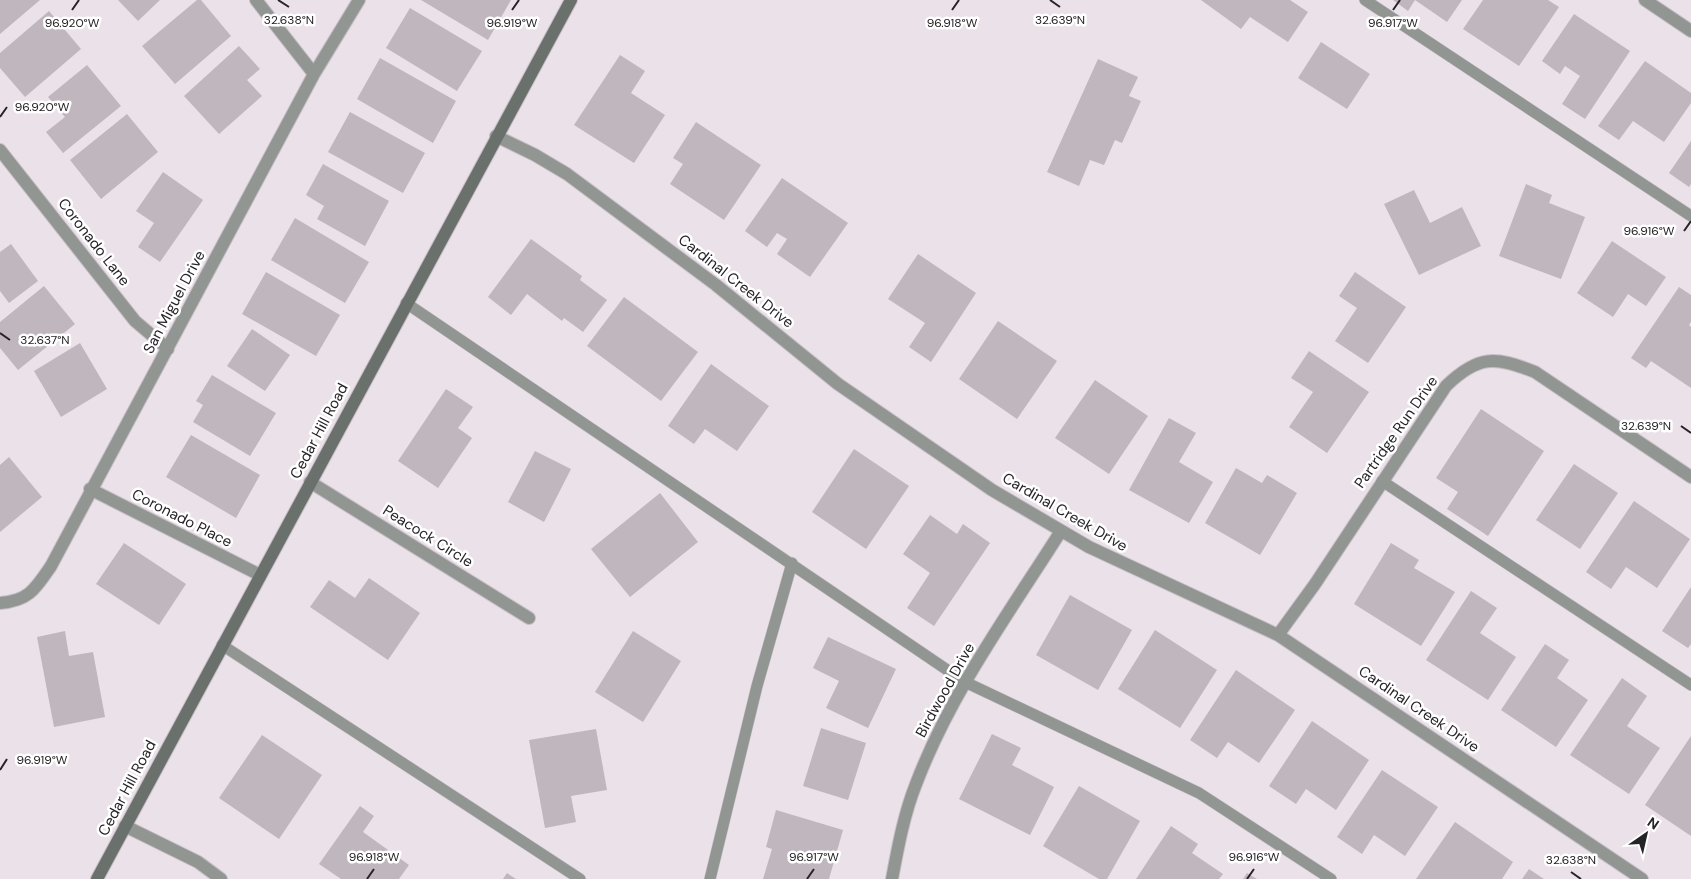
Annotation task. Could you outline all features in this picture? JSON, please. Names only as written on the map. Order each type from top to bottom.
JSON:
[{"type":"street","points":[[256,0],[314,74]]},
{"type":"street","name":"San Miguel Drive","points":[[3,603],[26,598],[51,566],[90,489],[168,349],[314,74],[359,0]]},
{"type":"street","name":"Cedar Hill Road","points":[[96,879],[571,0]]},
{"type":"street","points":[[1645,0],[1691,30]]},
{"type":"street","name":"Cardinal Creek Drive","points":[[496,136],[568,174],[716,285],[838,384],[992,490],[1061,531],[1132,568],[1278,635],[1642,879]]},
{"type":"street","name":"Coronado Lane","points":[[0,150],[135,321],[168,349]]},
{"type":"street","name":"Partridge Run Drive","points":[[1278,635],[1315,584],[1446,386],[1465,368],[1486,361],[1509,362],[1534,372],[1691,478]]},
{"type":"street","name":"Peacock Circle","points":[[310,482],[529,618]]},
{"type":"street","name":"Coronado Place","points":[[90,489],[260,575]]},
{"type":"street","name":"Birdwood Drive","points":[[892,879],[902,831],[916,785],[941,725],[965,682],[1061,531]]},
{"type":"street","points":[[125,826],[198,862],[221,879]]},
{"type":"lane","points":[[1365,0],[1691,216]]},
{"type":"lane","points":[[406,303],[965,682],[1199,793],[1331,879]]},
{"type":"lane","points":[[1382,481],[1691,685]]},
{"type":"lane","points":[[710,879],[757,686],[792,563]]},
{"type":"lane","points":[[222,645],[580,879]]},
{"type":"building","points":[[0,0],[40,0],[0,34]]},
{"type":"building","points":[[118,0],[160,0],[138,21]]},
{"type":"building","points":[[197,0],[201,0],[231,36],[175,84],[142,46]]},
{"type":"building","points":[[421,0],[511,0],[488,40]]},
{"type":"building","points":[[1201,0],[1290,0],[1308,12],[1288,42],[1250,17],[1241,29]]},
{"type":"building","points":[[1393,0],[1415,0],[1408,11]]},
{"type":"building","points":[[1415,0],[1462,0],[1447,22]]},
{"type":"building","points":[[1483,0],[1548,0],[1559,7],[1519,66],[1463,29]]},
{"type":"building","points":[[410,8],[482,51],[457,91],[386,48]]},
{"type":"building","points":[[49,11],[81,49],[25,97],[0,68],[0,53]]},
{"type":"building","points":[[1574,14],[1630,51],[1585,119],[1562,104],[1580,76],[1565,66],[1560,74],[1542,61]]},
{"type":"building","points":[[1321,42],[1370,74],[1347,109],[1298,78]]},
{"type":"building","points":[[239,46],[260,69],[247,80],[262,96],[219,134],[184,96]]},
{"type":"building","points":[[620,55],[645,71],[631,93],[665,115],[634,163],[574,125]]},
{"type":"building","points":[[380,58],[456,101],[433,143],[357,99]]},
{"type":"building","points":[[1098,59],[1138,77],[1129,96],[1141,101],[1122,143],[1115,140],[1104,165],[1090,160],[1079,186],[1047,172]]},
{"type":"building","points":[[1645,61],[1691,93],[1691,103],[1664,142],[1633,121],[1619,140],[1598,126]]},
{"type":"building","points":[[87,65],[121,106],[63,153],[46,132],[65,117],[48,97]]},
{"type":"building","points":[[350,112],[425,153],[403,193],[328,152]]},
{"type":"building","points":[[127,114],[158,152],[101,199],[70,160]]},
{"type":"building","points":[[696,122],[761,165],[724,220],[670,184],[683,164],[673,158]]},
{"type":"building","points":[[1691,141],[1691,184],[1689,187],[1669,173]]},
{"type":"building","points":[[323,164],[389,201],[365,246],[317,219],[324,206],[306,195]]},
{"type":"building","points":[[163,172],[203,200],[160,262],[138,247],[154,223],[136,211]]},
{"type":"building","points":[[782,178],[848,223],[810,277],[777,254],[787,239],[777,233],[767,247],[745,231]]},
{"type":"building","points":[[1526,184],[1552,195],[1549,203],[1585,217],[1561,279],[1499,256]]},
{"type":"building","points":[[1414,190],[1430,223],[1462,207],[1481,246],[1419,275],[1384,204]]},
{"type":"building","points":[[295,218],[369,262],[345,303],[271,260]]},
{"type":"building","points":[[531,239],[582,276],[580,280],[607,300],[583,332],[564,318],[562,321],[527,294],[511,315],[488,297]]},
{"type":"building","points":[[1612,241],[1666,277],[1646,306],[1628,294],[1613,317],[1577,293]]},
{"type":"building","points":[[11,244],[38,281],[9,303],[0,291],[0,252]]},
{"type":"building","points":[[918,254],[976,293],[931,362],[909,347],[925,323],[888,299]]},
{"type":"building","points":[[266,272],[340,315],[316,356],[242,314]]},
{"type":"building","points":[[1355,272],[1406,307],[1368,363],[1335,341],[1357,308],[1339,296]]},
{"type":"building","points":[[44,286],[75,324],[18,370],[0,348],[0,322]]},
{"type":"building","points":[[1679,287],[1691,295],[1691,322],[1689,325],[1691,327],[1691,388],[1651,361],[1646,368],[1631,358]]},
{"type":"building","points":[[624,297],[698,352],[661,401],[587,346]]},
{"type":"building","points":[[998,321],[1057,361],[1017,419],[959,379]]},
{"type":"building","points":[[252,329],[290,355],[265,391],[227,366]]},
{"type":"building","points":[[80,343],[107,389],[61,417],[34,371]]},
{"type":"building","points":[[1309,351],[1369,392],[1327,453],[1289,427],[1313,392],[1291,378]]},
{"type":"building","points":[[711,364],[769,406],[737,451],[705,429],[694,444],[668,426]]},
{"type":"building","points":[[212,375],[276,413],[250,456],[193,422],[203,405],[196,401]]},
{"type":"building","points":[[1095,380],[1148,416],[1109,474],[1055,438]]},
{"type":"building","points":[[446,389],[473,407],[458,428],[472,438],[438,488],[398,461]]},
{"type":"building","points":[[1481,409],[1544,451],[1488,536],[1447,509],[1458,492],[1436,478]]},
{"type":"building","points":[[1169,418],[1196,433],[1179,462],[1213,482],[1189,523],[1129,490]]},
{"type":"building","points":[[191,435],[260,475],[236,518],[166,477]]},
{"type":"building","points":[[854,449],[909,486],[866,549],[812,512]]},
{"type":"building","points":[[535,451],[571,469],[544,522],[508,502]]},
{"type":"building","points":[[9,457],[42,497],[0,532],[0,465]]},
{"type":"building","points":[[1574,464],[1618,493],[1580,549],[1536,520]]},
{"type":"building","points":[[1236,468],[1262,483],[1267,475],[1297,493],[1260,555],[1205,523]]},
{"type":"building","points":[[660,493],[698,542],[630,597],[591,549]]},
{"type":"building","points":[[1634,501],[1690,539],[1657,588],[1626,567],[1611,589],[1586,572]]},
{"type":"building","points":[[930,515],[957,534],[963,524],[990,543],[934,626],[907,608],[930,573],[903,554]]},
{"type":"building","points":[[124,543],[186,584],[159,625],[96,584]]},
{"type":"building","points":[[1391,543],[1419,560],[1414,568],[1455,592],[1421,646],[1354,604]]},
{"type":"building","points":[[369,578],[420,613],[388,660],[310,607],[329,580],[355,598]]},
{"type":"building","points":[[1691,587],[1691,644],[1688,648],[1662,631]]},
{"type":"building","points":[[1471,591],[1497,608],[1480,633],[1516,657],[1488,700],[1426,660]]},
{"type":"building","points":[[1070,595],[1132,630],[1098,690],[1036,655]]},
{"type":"building","points":[[1155,630],[1217,670],[1180,728],[1118,689]]},
{"type":"building","points":[[65,631],[69,656],[93,652],[105,717],[54,727],[37,637]]},
{"type":"building","points":[[633,631],[681,661],[643,722],[595,692]]},
{"type":"building","points":[[828,637],[896,669],[868,728],[826,708],[839,681],[813,668]]},
{"type":"building","points":[[1545,644],[1569,660],[1557,678],[1588,700],[1556,747],[1501,710]]},
{"type":"building","points":[[1236,670],[1295,710],[1259,763],[1228,742],[1217,758],[1190,740]]},
{"type":"building","points":[[1622,678],[1647,696],[1627,726],[1660,748],[1629,794],[1570,755]]},
{"type":"building","points":[[1312,721],[1369,760],[1336,810],[1306,789],[1296,804],[1269,786]]},
{"type":"building","points":[[821,728],[866,743],[848,800],[803,786]]},
{"type":"building","points":[[596,729],[607,790],[571,796],[576,822],[545,828],[529,740]]},
{"type":"building","points":[[992,734],[1021,748],[1012,765],[1054,787],[1030,835],[959,799]]},
{"type":"building","points":[[262,735],[322,775],[279,839],[219,798]]},
{"type":"building","points":[[1691,736],[1691,836],[1645,805]]},
{"type":"building","points":[[1382,770],[1438,807],[1405,856],[1374,835],[1362,854],[1337,837]]},
{"type":"building","points":[[1079,786],[1140,821],[1107,879],[1099,879],[1043,846]]},
{"type":"building","points":[[360,806],[374,816],[363,832],[409,865],[399,879],[341,879],[319,864]]},
{"type":"building","points":[[776,810],[843,830],[829,879],[763,879],[772,849],[766,847]]},
{"type":"building","points":[[1455,822],[1513,862],[1502,879],[1416,879]]},
{"type":"building","points":[[1171,826],[1198,844],[1192,853],[1223,874],[1219,879],[1136,879]]},
{"type":"building","points":[[1529,869],[1544,879],[1522,879]]},
{"type":"building","points":[[507,873],[516,879],[503,879]]},
{"type":"building","points":[[1247,873],[1257,879],[1243,879]]}]
